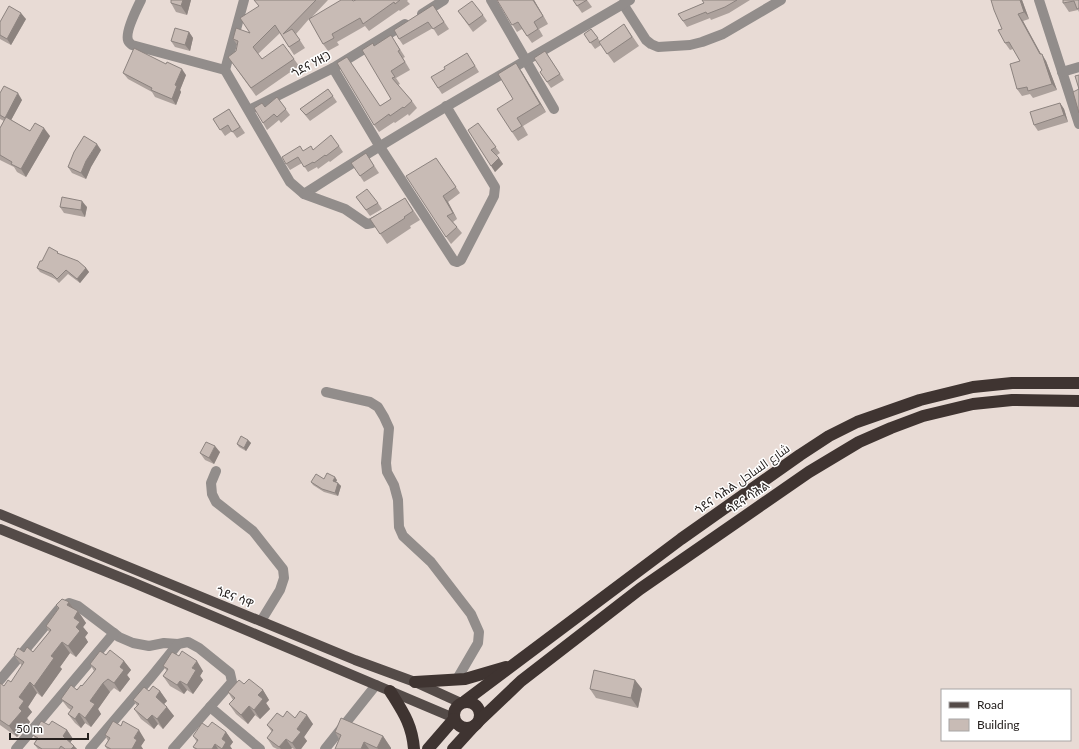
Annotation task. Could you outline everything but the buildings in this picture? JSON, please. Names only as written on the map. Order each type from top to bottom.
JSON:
[{"type":"highway","name":"ጎደና ሳሕል شارع الساحل","points":[[463,702],[660,555],[800,455],[829,436],[856,422],[920,400],[973,387],[1012,383],[1079,384]]},
{"type":"highway","name":"ጎደና ሳሕል","points":[[461,746],[476,724],[521,682],[640,588],[828,460],[859,442],[923,416],[972,404],[1012,400],[1079,401]]},
{"type":"highway","points":[[660,555],[669,568]]},
{"type":"highway","points":[[537,647],[548,660]]},
{"type":"highway","points":[[415,682],[465,679],[515,664]]},
{"type":"highway","points":[[390,691],[402,709],[411,728],[414,749]]},
{"type":"highway","points":[[463,702],[474,703],[479,709],[480,717],[476,724],[466,728],[456,723],[454,718],[455,709],[463,702]]},
{"type":"highway","points":[[428,749],[454,718]]},
{"type":"main road","name":"ጎደና ሳዋ","points":[[0,514],[355,660],[415,682],[463,702]]},
{"type":"main road","points":[[0,529],[132,582],[454,718]]},
{"type":"street","points":[[141,0],[133,18],[127,37],[128,41],[132,45],[224,70],[290,182],[304,194],[345,209],[368,224],[390,212]]},
{"type":"street","name":"ጎደና ሃዘጋ","points":[[249,111],[333,68],[444,0]]},
{"type":"street","points":[[491,0],[554,109]]},
{"type":"street","points":[[304,194],[446,106],[626,2],[646,40],[658,47],[690,45],[723,34],[763,4],[781,0]]},
{"type":"street","points":[[1039,0],[1079,124]]},
{"type":"street","points":[[224,70],[246,1]]},
{"type":"street","points":[[1062,72],[1079,67]]},
{"type":"street","points":[[333,68],[380,146],[454,261],[457,262],[461,260],[494,196],[495,187],[446,106]]},
{"type":"street","points":[[402,205],[414,198]]},
{"type":"street","points":[[326,392],[370,402],[378,408],[384,417],[389,428],[387,468],[398,500],[399,527],[403,536],[431,562],[471,614],[479,632],[478,643],[457,679]]},
{"type":"street","points":[[216,471],[211,483],[212,494],[216,502],[252,530],[283,569],[284,578],[280,590],[261,621]]},
{"type":"street","points":[[0,680],[59,610],[69,603],[78,606],[119,637],[133,643],[149,646],[164,643],[178,644],[188,642],[199,648],[230,673],[232,682],[174,749]]},
{"type":"street","points":[[16,749],[114,633]]},
{"type":"street","points":[[90,749],[178,644]]},
{"type":"street","points":[[325,749],[376,685]]},
{"type":"street","points":[[210,707],[260,749]]}]
